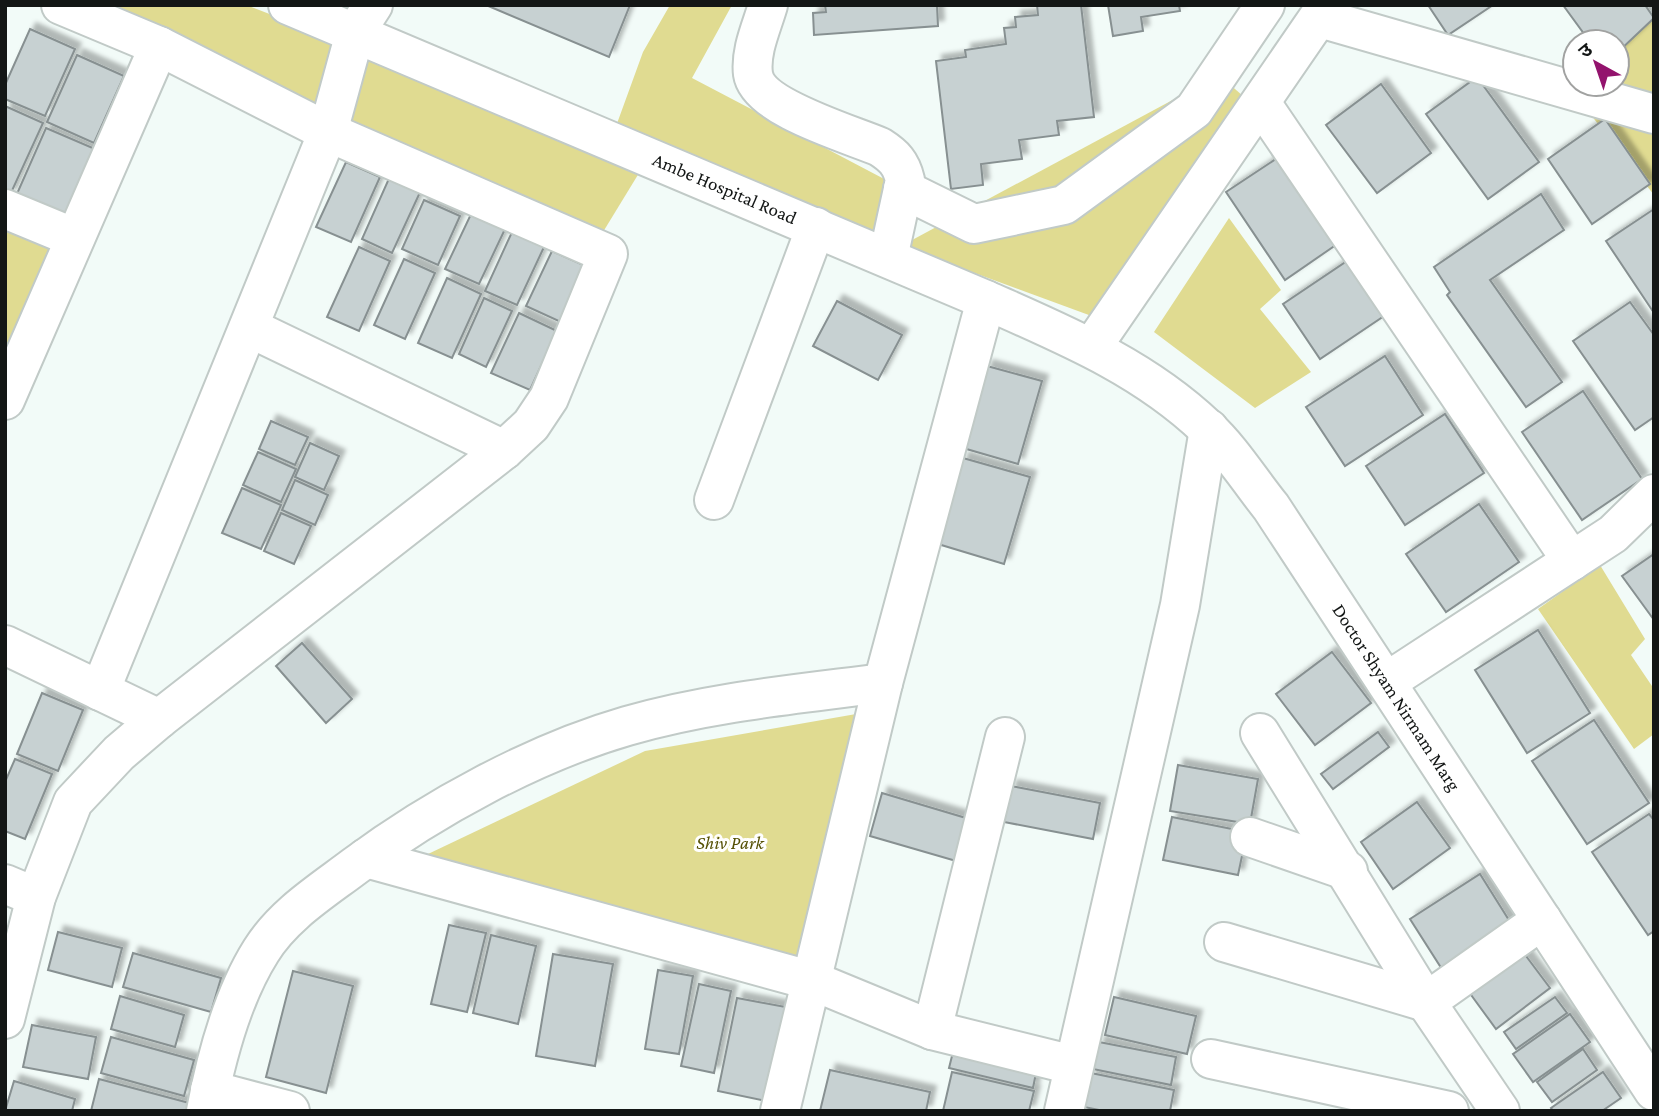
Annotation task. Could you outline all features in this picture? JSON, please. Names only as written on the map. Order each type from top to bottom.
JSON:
[{"type":"street","points":[[5,1017],[21,891],[73,802],[119,753],[159,719],[504,450],[531,425],[549,398],[608,254],[328,132],[159,46],[61,5]]},
{"type":"street","points":[[100,691],[328,132],[364,19],[288,5]]},
{"type":"street","points":[[768,5],[754,53],[753,73],[757,87],[772,101],[880,147],[894,156],[902,168],[903,189],[888,258]]},
{"type":"street","points":[[903,189],[974,224],[1064,205],[1194,110],[1242,43],[1265,5]]},
{"type":"street","points":[[1092,347],[1323,12],[1654,114]]},
{"type":"street","name":"Ambe Hospital Road","points":[[364,19],[816,227],[1092,347]]},
{"type":"street","points":[[5,400],[159,46]]},
{"type":"street","points":[[1261,103],[1572,561]]},
{"type":"street","points":[[5,209],[75,238]]},
{"type":"street","points":[[714,500],[816,227]]},
{"type":"street","points":[[780,1111],[883,683],[986,300]]},
{"type":"street","points":[[250,328],[504,450]]},
{"type":"street","name":"Doctor Shyam Nirmam Marg","points":[[1092,347],[1153,382],[1209,429],[1271,507],[1388,681],[1654,1091]]},
{"type":"street","points":[[1064,1111],[1180,605],[1209,429]]},
{"type":"street","points":[[1388,681],[1613,534],[1654,494]]},
{"type":"street","points":[[5,645],[159,719]]},
{"type":"street","points":[[290,1111],[208,1100],[233,1015],[262,950],[290,915],[366,858],[517,768],[628,726],[726,705],[883,683]]},
{"type":"street","points":[[1260,733],[1348,871],[1426,1002],[1500,1111]]},
{"type":"street","points":[[932,1030],[1005,737]]},
{"type":"street","points":[[1250,837],[1348,871]]},
{"type":"street","points":[[366,858],[813,981],[932,1030],[1073,1065]]},
{"type":"street","points":[[1426,1002],[1542,920]]},
{"type":"street","points":[[1224,942],[1426,1002]]},
{"type":"street","points":[[1211,1059],[1449,1111]]},
{"type":"green space","points":[[56,5],[246,5],[647,160],[603,232]]},
{"type":"green space","points":[[670,5],[732,5],[692,78],[907,191],[882,245],[615,129],[643,52]]},
{"type":"green space","points":[[1654,18],[1654,195],[1578,98],[1631,98],[1631,33]]},
{"type":"green space","points":[[1219,75],[1251,103],[1097,318],[901,246]]},
{"type":"green space","points":[[1229,218],[1281,290],[1260,309],[1311,372],[1255,408],[1154,332]]},
{"type":"green space","points":[[5,230],[60,253],[5,380]]},
{"type":"green space","points":[[1600,565],[1645,639],[1631,655],[1654,689],[1654,734],[1634,749],[1538,609]]},
{"type":"green space","name":"Shiv Park","points":[[879,710],[803,969],[407,864],[645,751]]},
{"type":"building","points":[[486,5],[630,5],[609,57]]},
{"type":"building","points":[[825,5],[940,5],[937,6],[938,26],[814,35],[813,13],[826,12]]},
{"type":"building","points":[[1037,5],[1081,5],[1094,117],[1057,121],[1059,135],[1019,140],[1022,159],[981,164],[983,185],[951,189],[936,61],[966,57],[965,50],[1006,44],[1004,28],[1016,27],[1015,17],[1038,15]]},
{"type":"building","points":[[1108,5],[1179,5],[1180,11],[1141,17],[1143,31],[1113,36]]},
{"type":"building","points":[[1428,5],[1493,5],[1448,35]]},
{"type":"building","points":[[1563,5],[1645,5],[1654,18],[1631,40],[1631,28],[1580,28]]},
{"type":"building","points":[[30,29],[75,49],[45,116],[5,99],[5,85]]},
{"type":"building","points":[[77,55],[124,76],[94,143],[47,122]]},
{"type":"building","points":[[1477,77],[1539,162],[1488,199],[1426,114]]},
{"type":"building","points":[[1381,84],[1431,153],[1377,193],[1326,125]]},
{"type":"building","points":[[5,106],[43,123],[10,195],[5,193]]},
{"type":"building","points":[[1605,119],[1650,184],[1592,224],[1548,159]]},
{"type":"building","points":[[46,128],[95,149],[64,218],[16,196]]},
{"type":"building","points":[[1288,151],[1346,238],[1285,280],[1226,192]]},
{"type":"building","points":[[346,162],[380,177],[351,242],[316,227]]},
{"type":"building","points":[[391,174],[422,188],[392,253],[362,239]]},
{"type":"building","points":[[1541,194],[1564,230],[1490,280],[1562,382],[1526,407],[1447,295],[1450,292],[1434,267]]},
{"type":"building","points":[[424,200],[460,216],[438,265],[402,249]]},
{"type":"building","points":[[1654,209],[1654,313],[1606,241]]},
{"type":"building","points":[[472,212],[506,227],[479,284],[445,269]]},
{"type":"building","points":[[512,232],[544,247],[517,305],[485,291]]},
{"type":"building","points":[[359,247],[390,261],[359,331],[327,317]]},
{"type":"building","points":[[552,251],[588,267],[563,323],[526,306]]},
{"type":"building","points":[[1356,255],[1393,310],[1320,359],[1283,304]]},
{"type":"building","points":[[404,259],[435,273],[405,339],[374,325]]},
{"type":"building","points":[[447,278],[481,294],[452,358],[418,343]]},
{"type":"building","points":[[484,298],[512,311],[486,367],[459,354]]},
{"type":"building","points":[[837,301],[902,335],[878,380],[813,346]]},
{"type":"building","points":[[1630,302],[1654,335],[1654,417],[1635,430],[1573,341]]},
{"type":"building","points":[[519,313],[557,331],[530,390],[491,373]]},
{"type":"building","points":[[1385,356],[1423,415],[1345,466],[1306,407]]},
{"type":"building","points":[[987,366],[1042,381],[1018,464],[963,448]]},
{"type":"building","points":[[1583,391],[1642,479],[1582,520],[1522,432]]},
{"type":"building","points":[[1445,414],[1484,473],[1405,525],[1366,466]]},
{"type":"building","points":[[271,421],[308,437],[295,465],[259,449]]},
{"type":"building","points":[[310,443],[339,456],[324,490],[295,477]]},
{"type":"building","points":[[258,452],[296,469],[281,502],[243,485]]},
{"type":"building","points":[[963,458],[1030,477],[1004,564],[938,544]]},
{"type":"building","points":[[295,480],[328,495],[315,525],[282,510]]},
{"type":"building","points":[[242,488],[281,505],[261,549],[222,533]]},
{"type":"building","points":[[1479,504],[1519,562],[1446,612],[1406,554]]},
{"type":"building","points":[[281,513],[311,526],[294,564],[264,551]]},
{"type":"building","points":[[1654,554],[1654,620],[1622,576]]},
{"type":"building","points":[[1538,630],[1590,713],[1527,753],[1475,670]]},
{"type":"building","points":[[302,643],[352,699],[326,723],[276,666]]},
{"type":"building","points":[[1332,652],[1371,703],[1315,745],[1276,694]]},
{"type":"building","points":[[42,693],[83,710],[58,771],[17,754]]},
{"type":"building","points":[[1594,720],[1649,803],[1587,844],[1532,761]]},
{"type":"building","points":[[1378,732],[1389,747],[1333,789],[1321,774]]},
{"type":"building","points":[[15,759],[52,774],[25,839],[5,831],[5,782]]},
{"type":"building","points":[[1178,765],[1258,779],[1250,824],[1170,811]]},
{"type":"building","points":[[1011,786],[1100,803],[1093,839],[1004,822]]},
{"type":"building","points":[[882,793],[976,821],[963,863],[870,836]]},
{"type":"building","points":[[1417,802],[1450,848],[1393,889],[1361,842]]},
{"type":"building","points":[[1649,814],[1654,820],[1654,931],[1648,935],[1592,852]]},
{"type":"building","points":[[1172,817],[1247,832],[1238,875],[1163,860]]},
{"type":"building","points":[[1480,874],[1517,933],[1447,977],[1410,919]]},
{"type":"building","points":[[449,925],[486,933],[467,1012],[431,1004]]},
{"type":"building","points":[[58,932],[122,948],[112,987],[48,970]]},
{"type":"building","points":[[491,935],[536,946],[518,1024],[473,1013]]},
{"type":"building","points":[[1520,948],[1550,988],[1496,1029],[1466,988]]},
{"type":"building","points":[[133,953],[221,978],[211,1012],[123,987]]},
{"type":"building","points":[[553,954],[613,964],[595,1066],[536,1056]]},
{"type":"building","points":[[658,970],[693,976],[679,1054],[645,1049]]},
{"type":"building","points":[[293,971],[353,986],[326,1093],[266,1077]]},
{"type":"building","points":[[699,984],[731,991],[714,1073],[681,1066]]},
{"type":"building","points":[[120,996],[184,1015],[175,1047],[111,1029]]},
{"type":"building","points":[[1114,997],[1196,1016],[1187,1054],[1105,1035]]},
{"type":"building","points":[[1555,997],[1567,1013],[1516,1049],[1504,1032]]},
{"type":"building","points":[[737,998],[791,1008],[771,1102],[718,1091]]},
{"type":"building","points":[[1570,1014],[1590,1042],[1533,1082],[1513,1054]]},
{"type":"building","points":[[32,1025],[96,1037],[88,1079],[23,1067]]},
{"type":"building","points":[[111,1037],[194,1060],[184,1096],[101,1073]]},
{"type":"building","points":[[1099,1042],[1176,1057],[1171,1085],[1093,1069]]},
{"type":"building","points":[[955,1044],[1038,1063],[1033,1088],[949,1068]]},
{"type":"building","points":[[1583,1049],[1597,1070],[1552,1102],[1537,1082]]},
{"type":"building","points":[[830,1070],[930,1092],[926,1111],[820,1111]]},
{"type":"building","points":[[952,1072],[1034,1091],[1029,1111],[943,1111]]},
{"type":"building","points":[[1603,1072],[1621,1098],[1602,1111],[1553,1111],[1551,1108]]},
{"type":"building","points":[[1091,1073],[1174,1090],[1170,1111],[1104,1111],[1084,1107]]},
{"type":"building","points":[[99,1079],[193,1104],[192,1111],[91,1111]]},
{"type":"building","points":[[14,1081],[75,1099],[72,1111],[5,1111]]}]
